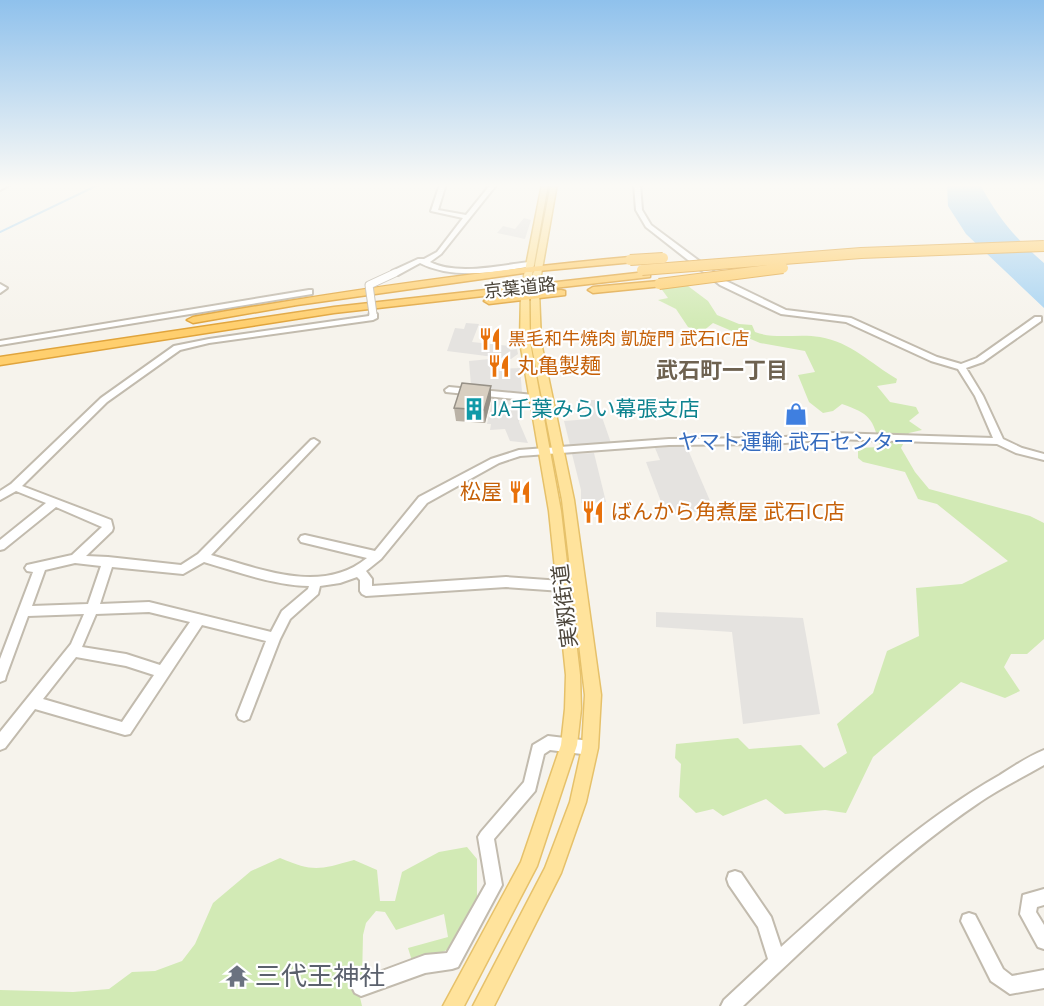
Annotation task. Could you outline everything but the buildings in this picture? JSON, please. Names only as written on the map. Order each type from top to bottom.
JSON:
[{"type":"highway","name":"京葉道路","points":[[0,354],[438,291],[644,273],[1044,246]]},
{"type":"highway","name":"京葉道路","points":[[939,252],[1044,251]]},
{"type":"highway","points":[[87,340],[297,302],[532,270],[630,260],[939,252]]},
{"type":"highway","points":[[104,344],[326,316],[658,284],[800,266],[939,252]]},
{"type":"highway","name":"京葉道路","points":[[0,361],[380,304],[644,273]]},
{"type":"main road","name":"実籾街道","points":[[483,1006],[552,873],[578,802],[590,748],[593,695],[568,500],[534,398],[525,342],[538,231]]},
{"type":"main road","name":"実籾街道","points":[[532,270],[542,231]]},
{"type":"main road","name":"実籾街道","points":[[453,1006],[528,867],[569,744],[573,675],[562,586],[551,451],[530,295]]},
{"type":"street","points":[[0,496],[15,487],[104,400],[177,348],[209,341],[373,318],[369,285],[417,261],[427,261],[439,253],[456,231]]},
{"type":"street","points":[[655,231],[723,283],[784,312],[848,320],[934,358],[961,367],[980,360],[1038,319]]},
{"type":"street","points":[[427,261],[430,267],[436,268],[474,271],[532,270]]},
{"type":"street","points":[[0,286],[3,288],[0,291]]},
{"type":"street","points":[[0,342],[309,292]]},
{"type":"street","points":[[961,367],[979,396],[999,441],[1006,447],[1044,457]]},
{"type":"street","points":[[449,390],[534,398]]},
{"type":"street","points":[[202,557],[315,583],[339,580],[359,571],[377,556],[411,511],[423,500],[495,461],[519,453],[669,442],[773,441],[833,436],[999,441]]},
{"type":"street","points":[[0,676],[36,567],[75,559],[177,570],[189,567],[202,557],[314,442]]},
{"type":"street","points":[[15,487],[107,523],[108,528],[75,559]]},
{"type":"street","points":[[0,546],[55,502]]},
{"type":"street","points":[[306,539],[377,556]]},
{"type":"street","points":[[0,743],[73,651],[86,629],[108,561]]},
{"type":"street","points":[[359,571],[366,579],[366,591],[506,582],[562,586]]},
{"type":"street","points":[[244,715],[274,638],[286,615],[314,591],[315,583]]},
{"type":"street","points":[[23,611],[149,607],[274,638]]},
{"type":"street","points":[[34,702],[125,729],[199,619]]},
{"type":"street","points":[[73,651],[126,660],[163,672]]},
{"type":"street","points":[[361,987],[425,964],[452,961],[494,885],[486,837],[530,786],[538,750],[548,743],[590,748]]},
{"type":"street","points":[[730,1006],[777,960],[914,842],[973,798],[1044,757]]},
{"type":"street","points":[[735,879],[766,926],[777,960]]},
{"type":"street","points":[[1044,897],[1029,901],[1028,914],[1044,941]]},
{"type":"street","points":[[969,921],[970,938],[997,975],[1010,985],[1044,979]]},
{"type":"green space","points":[[688,286],[708,301],[717,315],[739,324],[752,325],[755,332],[771,336],[820,337],[860,354],[897,379],[896,383],[877,386],[890,402],[916,407],[919,413],[909,421],[922,430],[909,433],[901,448],[915,472],[929,489],[1030,516],[1044,523],[1044,639],[1027,654],[1011,654],[1004,667],[1020,691],[1005,698],[961,682],[873,757],[846,813],[825,810],[785,814],[766,799],[723,816],[713,809],[696,813],[679,797],[681,764],[675,758],[676,744],[738,738],[749,749],[801,745],[824,768],[847,753],[837,724],[873,693],[887,651],[919,636],[916,588],[962,584],[1008,561],[937,504],[918,499],[905,472],[863,462],[858,458],[858,448],[880,447],[875,429],[864,414],[842,404],[833,411],[823,413],[809,402],[798,375],[815,372],[805,351],[760,343],[713,323],[702,332],[688,327],[676,309],[658,300],[668,298],[660,287]]},
{"type":"green space","points":[[467,847],[477,859],[477,897],[447,950],[413,964],[408,948],[448,937],[444,914],[396,930],[385,912],[376,911],[366,923],[363,935],[362,979],[358,989],[362,1006],[0,1006],[0,990],[73,992],[109,989],[132,972],[155,971],[182,961],[195,944],[213,903],[251,871],[280,858],[301,866],[316,868],[354,860],[377,870],[380,901],[395,901],[402,872],[439,852]]},
{"type":"shaded area","points":[[499,231],[528,231],[525,239],[497,233]]},
{"type":"shaded area","points":[[466,323],[479,324],[472,342],[511,346],[510,350],[517,349],[518,354],[511,359],[447,351],[455,328],[464,329]]},
{"type":"shaded area","points":[[490,359],[491,369],[520,368],[522,392],[483,391],[483,385],[471,385],[469,361]]},
{"type":"shaded area","points":[[493,397],[518,398],[516,402],[522,403],[519,422],[528,443],[510,441],[505,429],[490,430],[491,424],[487,424]]},
{"type":"shaded area","points":[[587,400],[596,400],[611,443],[570,445],[564,421],[590,419]]},
{"type":"shaded area","points":[[686,445],[714,510],[666,515],[646,462],[660,460],[655,448]]},
{"type":"shaded area","points":[[594,453],[606,502],[581,503],[581,490],[572,454]]},
{"type":"shaded area","points":[[656,612],[803,618],[820,714],[743,724],[732,632],[656,627]]},
{"type":"water","points":[[964,231],[1012,231],[1044,263],[1044,308]]},
{"type":"place","name":"黒毛和牛焼肉 凱旋門 武石IC店","points":[[490,339]]},
{"type":"place","name":"丸亀製麺","points":[[499,366]]},
{"type":"place","name":"JA千葉みらい幕張支店","points":[[474,409]]},
{"type":"place","name":"ヤマト運輸 武石センター","points":[[796,414]]},
{"type":"place","name":"松屋","points":[[520,492]]},
{"type":"place","name":"ばんから角煮屋 武石IC店","points":[[593,512]]},
{"type":"place","name":"三代王神社","points":[[237,976]]},
{"type":"district","name":"武石町一丁目","points":[[722,370]]}]
